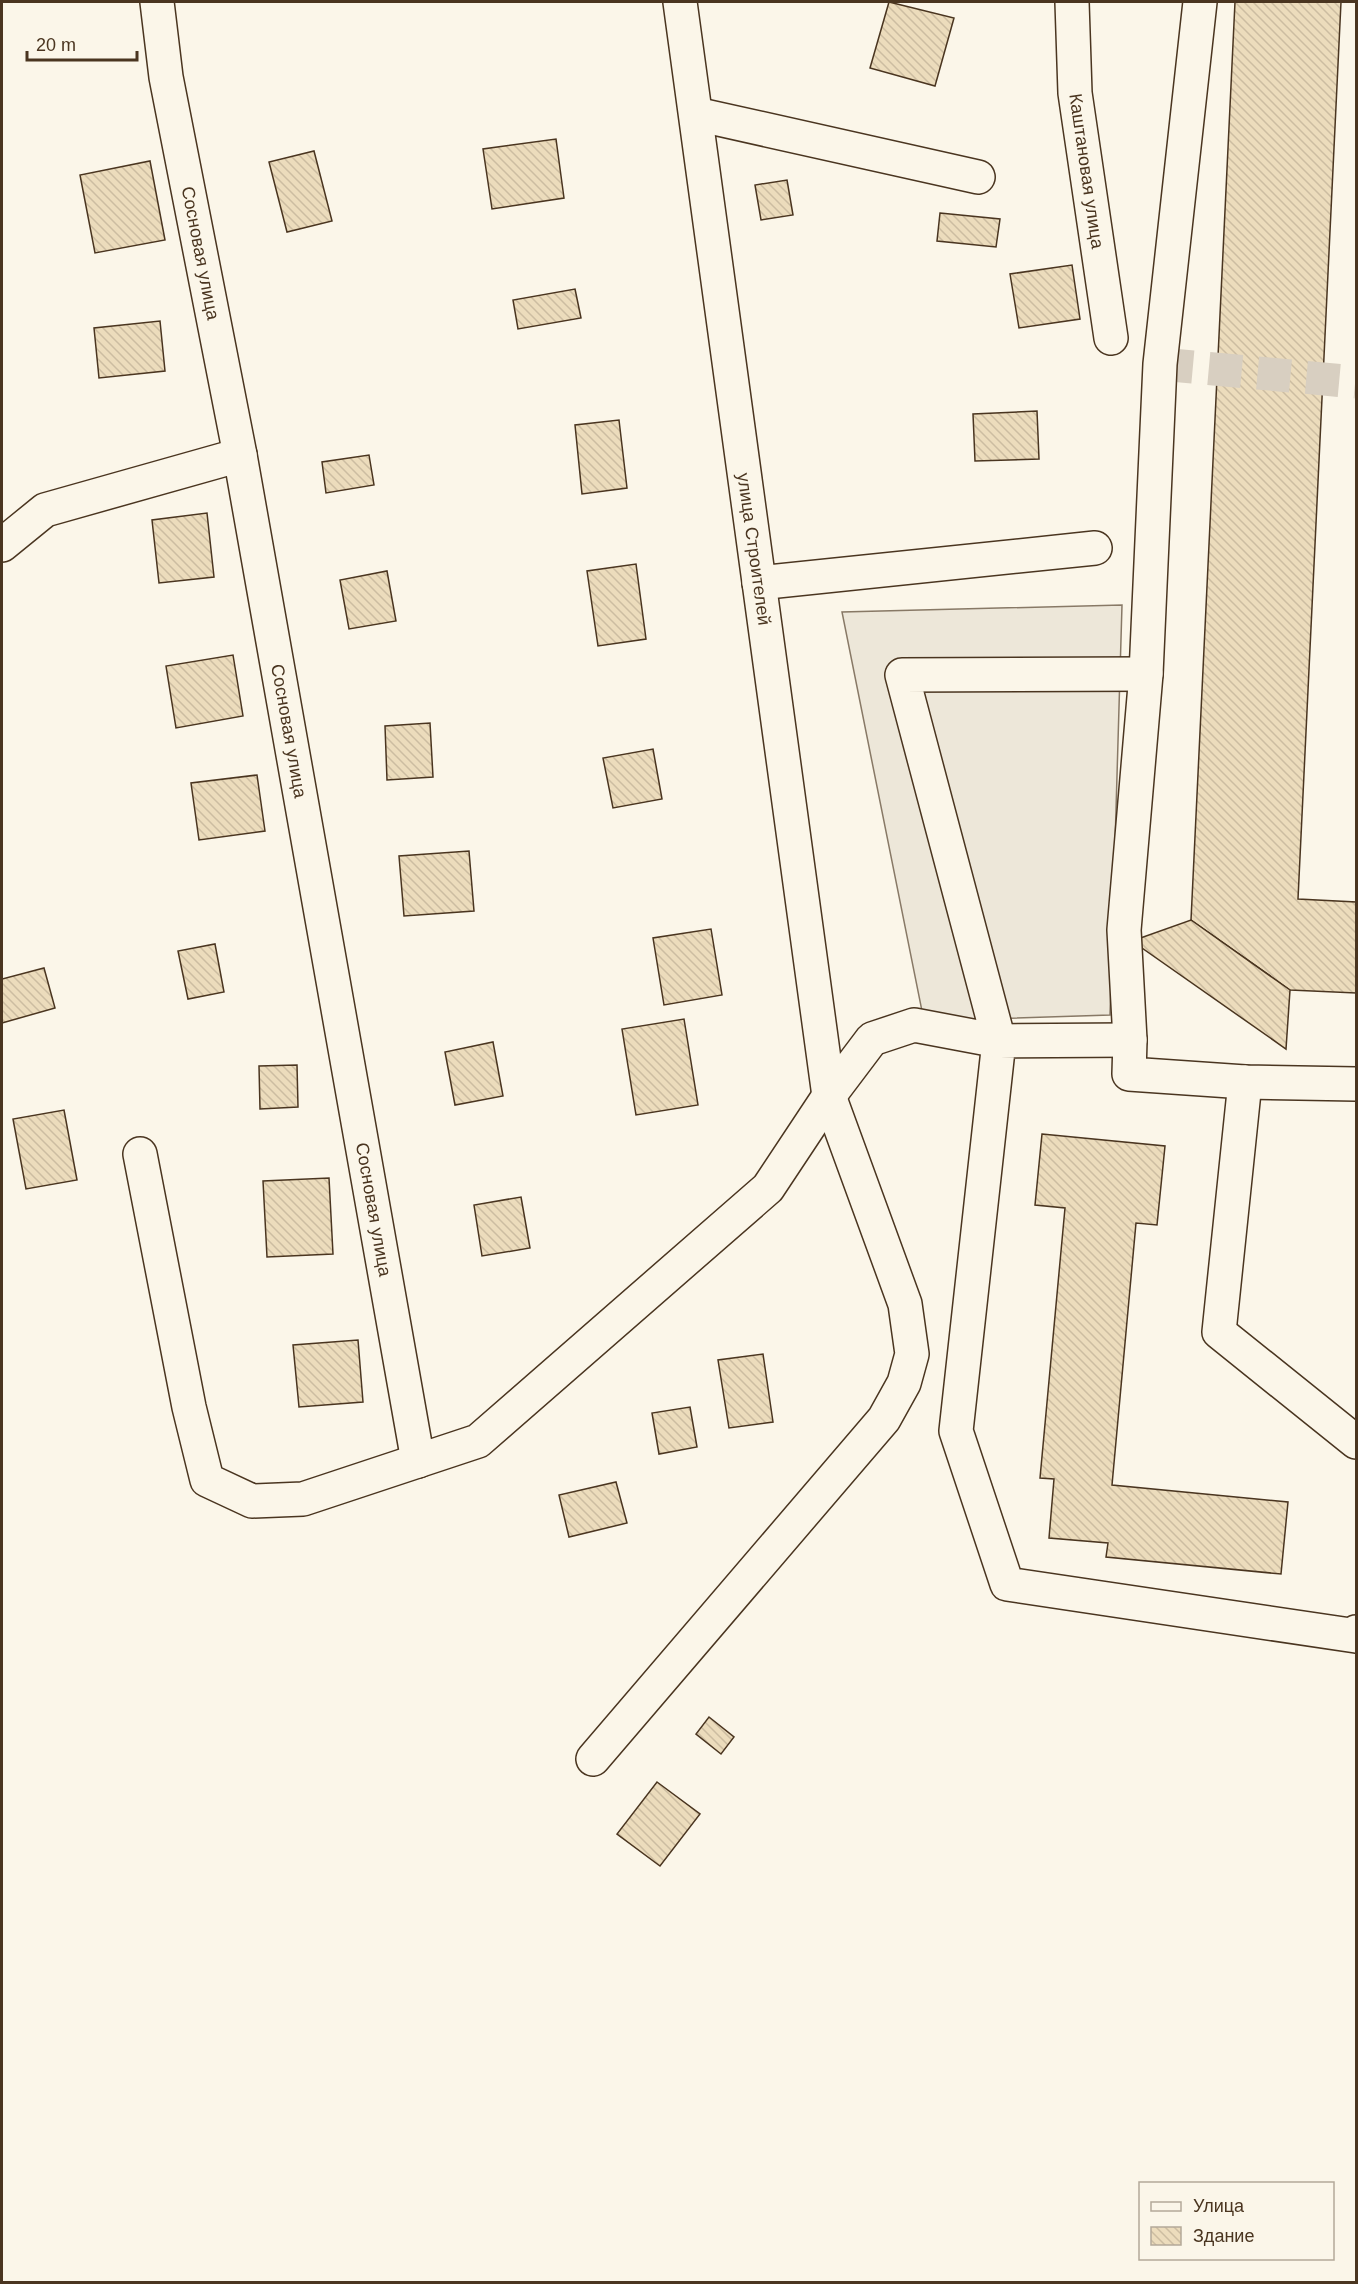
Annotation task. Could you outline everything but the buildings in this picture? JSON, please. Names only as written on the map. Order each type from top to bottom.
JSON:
[{"type":"street","name":"Сосновая улица","points":[[157,2],[166,77],[240,455],[418,1461]]},
{"type":"street","name":"улица Строителей","points":[[593,1759],[885,1419],[904,1383],[912,1354],[905,1304],[829,1096],[680,2]]},
{"type":"street","name":"Каштановая улица","points":[[1072,2],[1076,93],[1111,338]]},
{"type":"street","points":[[1200,2],[1160,364],[1146,675],[1124,930],[1130,1040],[1129,1074],[1245,1082],[1356,1084]]},
{"type":"street","points":[[696,114],[978,177]]},
{"type":"street","points":[[2,545],[45,510],[240,455]]},
{"type":"street","points":[[759,583],[1095,548]]},
{"type":"street","points":[[1146,675],[902,675],[999,1041],[956,1431],[1006,1584],[1356,1635]]},
{"type":"street","points":[[140,1154],[189,1407],[207,1480],[252,1501],[303,1498],[478,1441],[768,1188],[829,1096],[872,1038],[914,1025],[999,1041],[1130,1040]]},
{"type":"street","points":[[1245,1082],[1219,1332],[1356,1442]]},
{"type":"shaded area","points":[[1122,605],[1110,1015],[924,1021],[842,612]]},
{"type":"tunnel","points":[[1160,364],[1356,382]]}]
